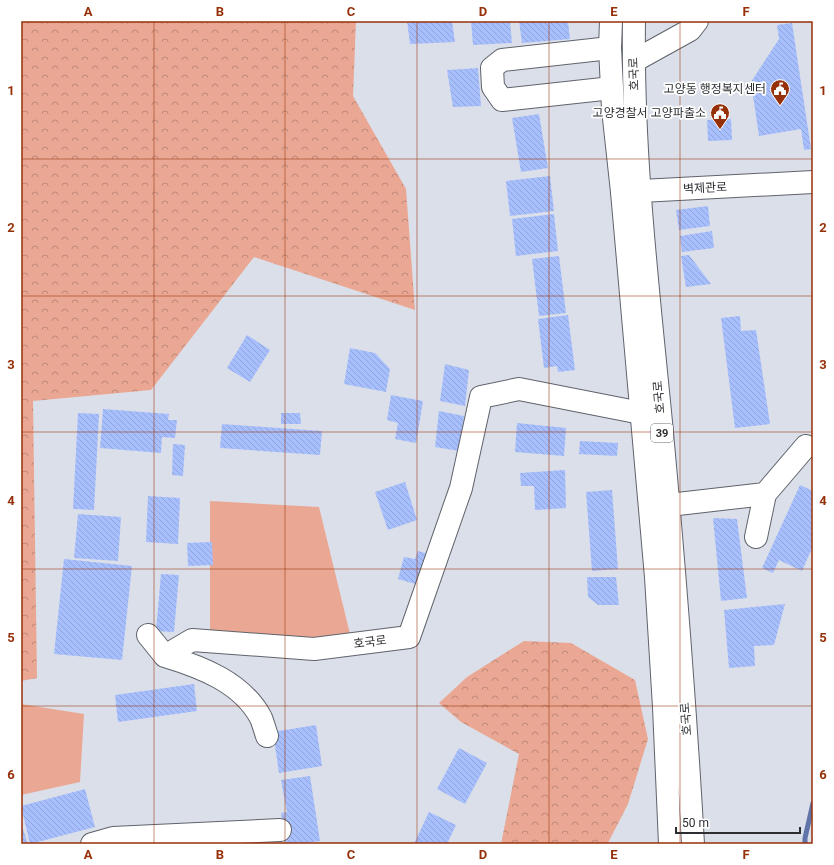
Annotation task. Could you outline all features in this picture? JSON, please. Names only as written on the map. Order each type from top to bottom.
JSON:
[{"type":"main road","name":"호국로","points":[[611,21],[610,48],[613,109],[630,191],[669,505],[686,712],[693,844]]},
{"type":"main road","name":"호국로","points":[[634,21],[630,191],[641,413],[656,577],[670,844]]},
{"type":"main road","points":[[634,61],[690,30],[697,21]]},
{"type":"main road","name":"호국로","points":[[610,48],[502,60],[492,68],[493,87],[502,100],[612,88]]},
{"type":"main road","name":"벽제관로","points":[[630,191],[813,182]]},
{"type":"main road","name":"호국로","points":[[165,656],[192,640],[314,649],[410,637],[461,488],[481,398],[519,389],[641,413]]},
{"type":"main road","points":[[756,537],[765,494],[806,446]]},
{"type":"main road","points":[[669,505],[765,494]]},
{"type":"main road","points":[[148,635],[165,656],[203,669],[235,689],[250,703],[261,718],[267,736]]},
{"type":"main road","points":[[92,844],[113,838],[280,830]]},
{"type":"green space","points":[[21,21],[356,21],[353,96],[406,189],[415,310],[254,257],[151,390],[33,401],[37,678],[21,681]]},
{"type":"green space","points":[[210,501],[319,507],[351,638],[274,641],[210,634]]},
{"type":"green space","points":[[524,641],[571,643],[635,680],[648,739],[628,804],[608,843],[501,844],[519,754],[461,722],[439,703],[467,677]]},
{"type":"green space","points":[[21,704],[84,714],[80,782],[21,795]]},
{"type":"building","points":[[407,21],[452,21],[455,42],[410,44]]},
{"type":"building","points":[[471,21],[510,21],[512,43],[473,45]]},
{"type":"building","points":[[519,21],[568,21],[570,39],[522,43]]},
{"type":"building","name":"고양동 행정복지센터","points":[[792,23],[811,149],[804,150],[801,129],[759,136],[751,82],[779,39],[777,25]]},
{"type":"building","points":[[478,68],[481,106],[453,107],[447,70]]},
{"type":"building","points":[[539,114],[548,168],[521,172],[512,118]]},
{"type":"building","name":"고양경찰서 고양파출소","points":[[731,119],[732,140],[708,141],[707,120]]},
{"type":"building","points":[[550,176],[554,211],[510,216],[506,181]]},
{"type":"building","points":[[708,206],[710,226],[679,230],[676,210]]},
{"type":"building","points":[[554,214],[558,251],[516,256],[512,219]]},
{"type":"building","points":[[712,231],[714,248],[682,252],[680,236]]},
{"type":"building","points":[[689,255],[711,284],[686,287],[681,256]]},
{"type":"building","points":[[559,256],[566,313],[539,316],[532,259]]},
{"type":"building","points":[[568,315],[575,370],[558,372],[557,366],[544,368],[538,319]]},
{"type":"building","points":[[740,316],[741,331],[756,330],[770,424],[735,428],[721,318]]},
{"type":"building","points":[[247,335],[270,350],[250,382],[227,368]]},
{"type":"building","points":[[350,348],[375,353],[390,369],[386,392],[344,384]]},
{"type":"building","points":[[445,364],[469,370],[465,406],[440,401]]},
{"type":"building","points":[[391,395],[423,401],[416,443],[395,439],[398,423],[387,420]]},
{"type":"building","points":[[103,409],[169,414],[168,420],[177,420],[175,438],[162,437],[161,453],[100,448]]},
{"type":"building","points":[[439,411],[464,416],[460,451],[435,447]]},
{"type":"building","points":[[78,413],[99,414],[94,510],[73,509]]},
{"type":"building","points":[[281,413],[300,413],[301,424],[281,424]]},
{"type":"building","points":[[517,423],[566,428],[564,456],[515,452]]},
{"type":"building","points":[[222,424],[322,431],[320,455],[220,448]]},
{"type":"building","points":[[580,441],[618,443],[617,456],[579,454]]},
{"type":"building","points":[[173,444],[185,445],[183,476],[172,475]]},
{"type":"building","points":[[565,470],[566,508],[535,510],[534,486],[521,486],[520,473]]},
{"type":"building","points":[[405,482],[417,520],[388,530],[375,492]]},
{"type":"building","points":[[800,485],[813,491],[813,546],[802,571],[779,560],[773,573],[762,568]]},
{"type":"building","points":[[612,490],[618,569],[592,571],[586,492]]},
{"type":"building","points":[[148,496],[180,498],[178,544],[146,542]]},
{"type":"building","points":[[78,514],[121,517],[118,561],[74,558]]},
{"type":"building","points":[[713,518],[737,519],[747,598],[721,601]]},
{"type":"building","points":[[212,542],[213,565],[188,566],[187,543]]},
{"type":"building","points":[[418,551],[428,554],[419,585],[398,579],[404,557],[415,559]]},
{"type":"building","points":[[64,559],[132,566],[122,660],[54,654]]},
{"type":"building","points":[[161,574],[179,575],[174,632],[156,631]]},
{"type":"building","points":[[587,577],[616,577],[619,605],[598,605],[588,597]]},
{"type":"building","points":[[785,604],[774,645],[754,646],[755,666],[729,668],[724,610]]},
{"type":"building","points":[[194,684],[197,711],[118,722],[115,695]]},
{"type":"building","points":[[316,725],[322,766],[279,773],[273,732]]},
{"type":"building","points":[[459,748],[487,763],[465,804],[437,789]]},
{"type":"building","points":[[310,776],[320,841],[286,844],[281,813],[287,812],[281,780]]},
{"type":"building","points":[[85,789],[95,827],[30,844],[21,806]]},
{"type":"building","points":[[429,812],[456,825],[447,844],[414,844]]},
{"type":"building","points":[[21,823],[28,844],[21,844]]},
{"type":"waterway","points":[[805,844],[813,803]]},
{"type":"place","name":"고양동 행정복지센터","points":[[780,106]]},
{"type":"place","name":"고양경찰서 고양파출소","points":[[720,130]]}]
